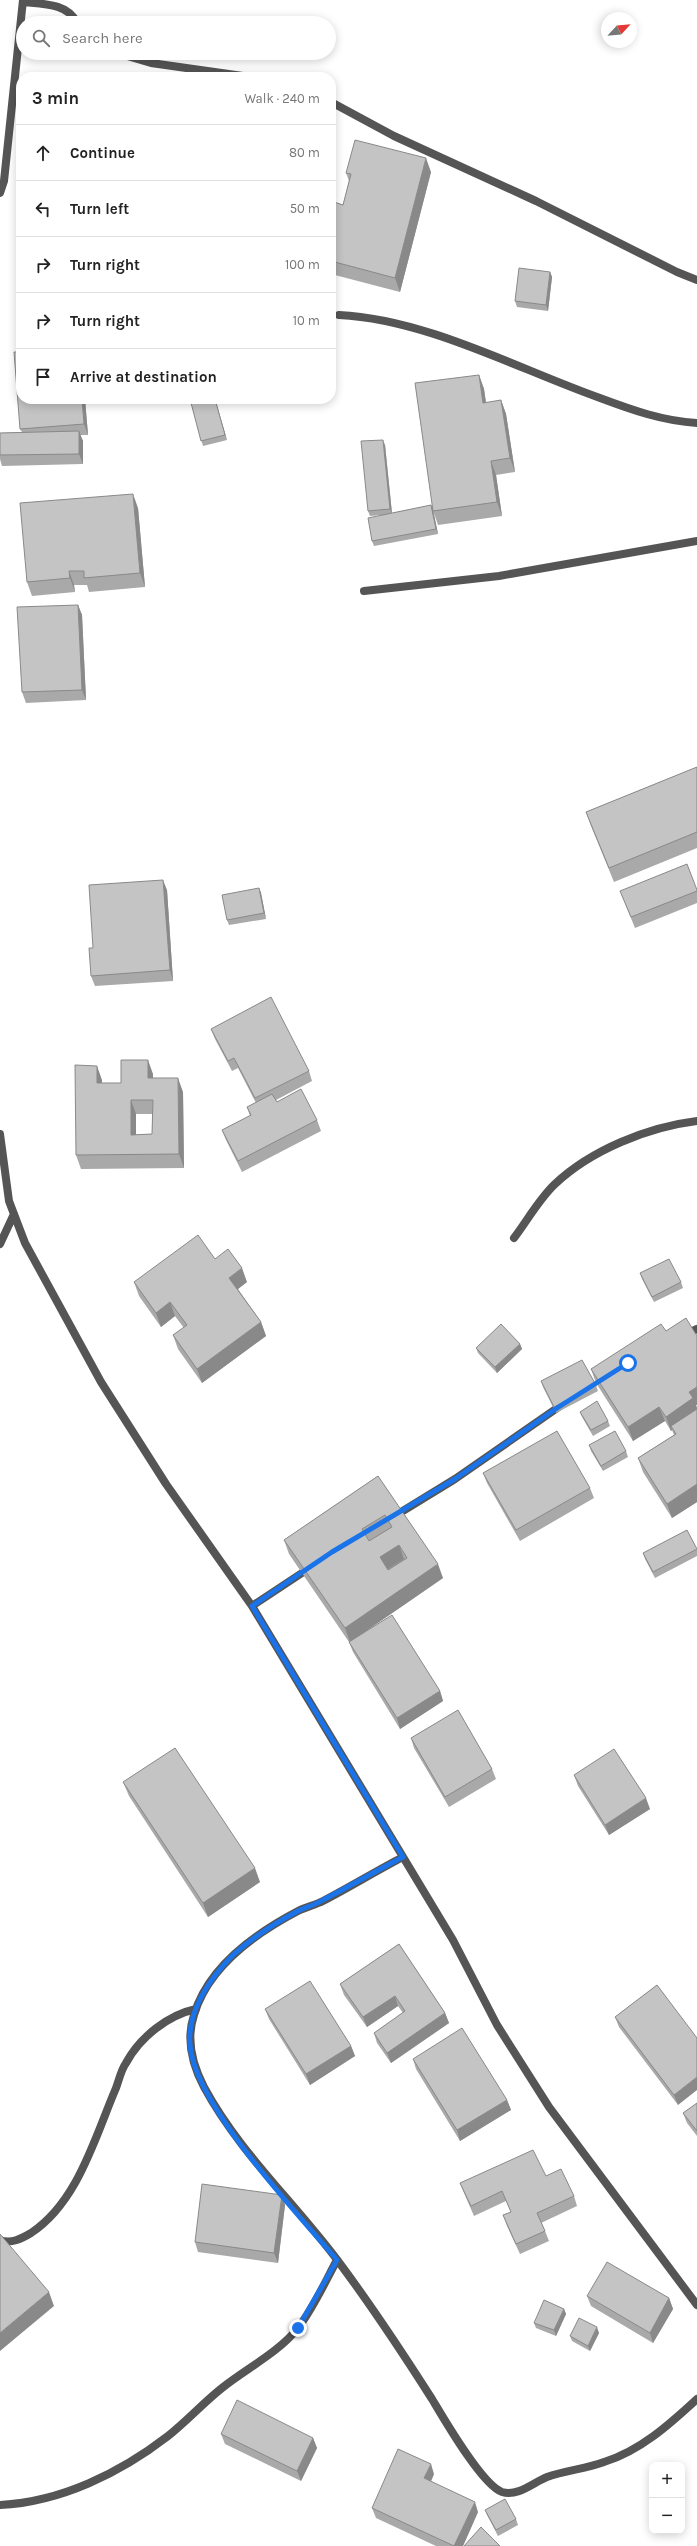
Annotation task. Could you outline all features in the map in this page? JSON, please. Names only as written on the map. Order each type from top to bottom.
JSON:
[{"type":"street","points":[[21,16],[23,1],[63,9],[74,16]]},
{"type":"street","points":[[0,193],[5,174],[17,60]]},
{"type":"street","points":[[140,60],[150,63],[214,72]]},
{"type":"street","points":[[336,105],[394,136],[536,201],[677,272],[697,280]]},
{"type":"street","points":[[339,315],[371,316],[415,328],[566,386],[648,415],[697,423]]},
{"type":"street","points":[[364,591],[499,576],[697,541]]},
{"type":"street","points":[[514,1238],[554,1185],[597,1154],[634,1136],[697,1121]]},
{"type":"street","points":[[0,1134],[9,1201],[31,1257],[101,1382],[166,1484],[252,1606],[453,1940],[497,2025],[549,2107],[697,2305]]},
{"type":"street","points":[[0,1244],[14,1214]]},
{"type":"street","points":[[676,1339],[697,1329]]},
{"type":"street","points":[[384,1522],[455,1479],[570,1400]]},
{"type":"street","points":[[252,1606],[320,1561]]},
{"type":"street","points":[[403,1857],[322,1901],[298,1912],[234,1955],[206,1989],[196,2009],[190,2033],[190,2046],[203,2085],[227,2125],[255,2162],[337,2260],[466,2452],[490,2484],[502,2492],[512,2493],[545,2478],[607,2462],[638,2446],[666,2428],[697,2400]]},
{"type":"street","points":[[0,2240],[12,2242],[25,2236],[38,2228],[58,2206],[79,2174],[126,2063],[143,2042],[164,2022],[180,2012],[196,2009]]},
{"type":"street","points":[[0,2505],[28,2504],[65,2493],[145,2453],[189,2419],[221,2389],[283,2343],[298,2328],[337,2260]]},
{"type":"building","points":[[355,140],[426,158],[395,278],[336,262],[336,203],[343,205],[351,174],[346,173]]},
{"type":"building","points":[[519,268],[550,272],[546,305],[515,301]]},
{"type":"building","points":[[14,352],[16,352],[16,378]]},
{"type":"building","points":[[479,375],[483,403],[501,400],[510,458],[491,461],[497,502],[433,511],[415,383]]},
{"type":"building","points":[[18,404],[82,404],[84,424],[20,429]]},
{"type":"building","points":[[191,404],[216,404],[225,435],[201,441]]},
{"type":"building","points":[[79,431],[79,454],[0,455],[0,433]]},
{"type":"building","points":[[383,440],[390,509],[368,511],[361,441]]},
{"type":"building","points":[[133,494],[140,573],[84,578],[84,571],[69,571],[70,578],[27,582],[20,503]]},
{"type":"building","points":[[431,505],[436,529],[372,541],[368,518]]},
{"type":"building","points":[[78,605],[82,690],[22,692],[17,607]]},
{"type":"building","points":[[697,767],[697,832],[609,868],[586,812]]},
{"type":"building","points":[[687,864],[697,891],[631,917],[620,891]]},
{"type":"building","points":[[163,880],[170,970],[91,976],[89,948],[93,948],[89,885]]},
{"type":"building","points":[[259,888],[264,913],[227,920],[222,895]]},
{"type":"building","points":[[271,997],[309,1071],[255,1098],[234,1058],[228,1061],[211,1029]]},
{"type":"building","points":[[121,1060],[148,1060],[148,1078],[178,1078],[179,1154],[76,1155],[75,1065],[97,1066],[97,1083],[121,1083]],"holes":[[[131,1100],[153,1100],[152,1134],[131,1135]]]},
{"type":"building","points":[[301,1089],[317,1120],[238,1161],[222,1130],[251,1115],[247,1107],[272,1094],[277,1102]]},
{"type":"building","points":[[198,1235],[215,1259],[228,1249],[242,1268],[229,1278],[261,1322],[197,1369],[173,1335],[187,1325],[170,1302],[156,1313],[134,1282]]},
{"type":"building","points":[[669,1259],[681,1282],[652,1297],[640,1273]]},
{"type":"building","points":[[686,1318],[697,1336],[697,1387],[689,1392],[693,1398],[666,1417],[659,1407],[628,1427],[591,1369],[661,1324],[666,1331]]},
{"type":"building","points":[[501,1324],[520,1344],[495,1367],[476,1348]]},
{"type":"building","points":[[582,1360],[596,1385],[554,1407],[541,1381]]},
{"type":"building","points":[[597,1401],[608,1421],[591,1430],[580,1412]]},
{"type":"building","points":[[697,1409],[697,1484],[667,1504],[638,1458],[676,1434],[671,1426]]},
{"type":"building","points":[[557,1431],[590,1488],[516,1530],[483,1473]]},
{"type":"building","points":[[615,1431],[626,1451],[601,1466],[589,1445]]},
{"type":"building","points":[[378,1476],[438,1564],[345,1628],[284,1540]],"holes":[[[385,1515],[392,1527],[369,1541],[362,1529]],[[399,1545],[407,1558],[388,1570],[380,1557]]]},
{"type":"building","points":[[687,1530],[697,1549],[653,1572],[643,1553]]},
{"type":"building","points":[[392,1615],[440,1691],[397,1718],[349,1642]]},
{"type":"building","points":[[458,1710],[492,1769],[445,1797],[411,1738]]},
{"type":"building","points":[[175,1748],[255,1868],[203,1903],[123,1782]]},
{"type":"building","points":[[614,1749],[646,1798],[605,1825],[574,1775]]},
{"type":"building","points":[[399,1944],[445,2013],[387,2053],[374,2033],[405,2011],[395,1996],[363,2017],[340,1984]]},
{"type":"building","points":[[310,1981],[351,2046],[306,2074],[265,2009]]},
{"type":"building","points":[[657,1985],[697,2038],[697,2077],[674,2095],[615,2017]]},
{"type":"building","points":[[462,2028],[507,2100],[457,2130],[413,2059]]},
{"type":"building","points":[[697,2103],[697,2131],[683,2113]]},
{"type":"building","points":[[533,2150],[546,2176],[561,2169],[574,2196],[537,2213],[545,2231],[516,2244],[503,2215],[511,2212],[502,2191],[471,2206],[460,2183]]},
{"type":"building","points":[[202,2184],[282,2195],[274,2253],[195,2242]]},
{"type":"building","points":[[0,2234],[49,2292],[0,2333]]},
{"type":"building","points":[[607,2262],[669,2298],[650,2333],[587,2296]]},
{"type":"building","points":[[544,2300],[564,2309],[554,2330],[534,2323]]},
{"type":"building","points":[[579,2318],[597,2327],[588,2346],[570,2336]]},
{"type":"building","points":[[237,2400],[313,2438],[297,2471],[221,2434]]},
{"type":"building","points":[[398,2449],[431,2464],[424,2478],[475,2502],[454,2546],[372,2508]]},
{"type":"building","points":[[505,2499],[516,2519],[496,2530],[485,2510]]},
{"type":"building","points":[[481,2527],[500,2546],[464,2546]]},
{"type":"route","points":[[298,2328],[337,2260],[255,2162],[227,2125],[203,2085],[190,2046],[190,2033],[194,2013],[202,1994],[218,1972],[234,1955],[257,1938],[298,1912],[322,1901],[403,1857],[252,1606],[332,1552],[372,1530],[455,1479],[557,1408],[628,1363]]}]
